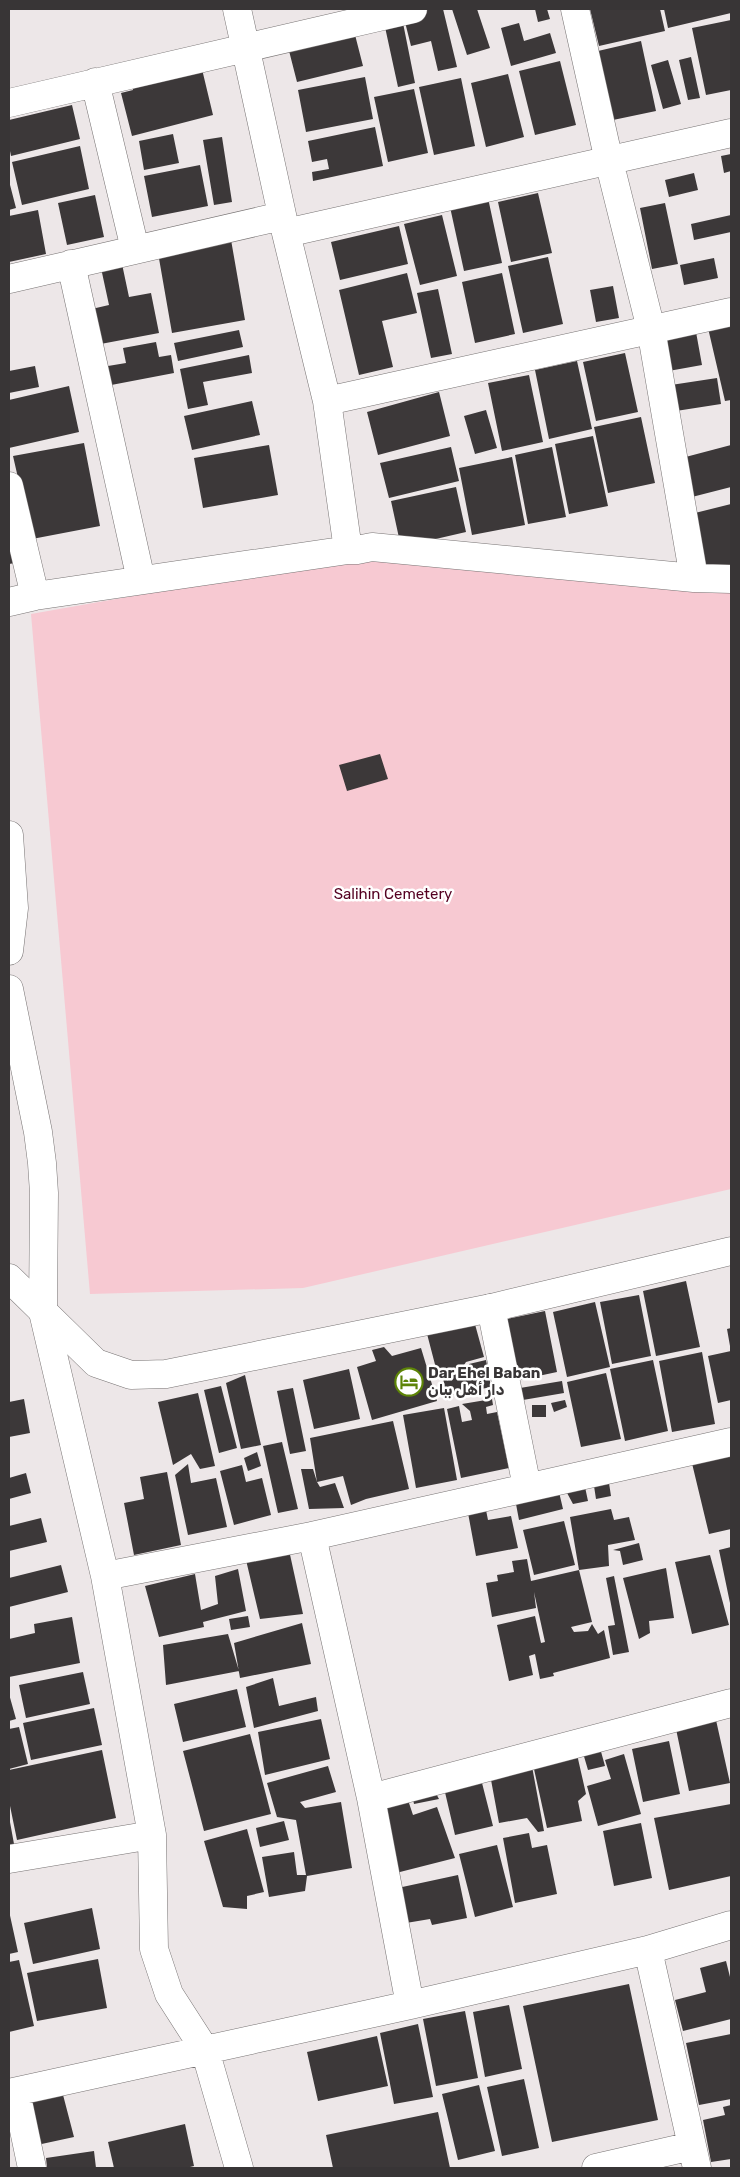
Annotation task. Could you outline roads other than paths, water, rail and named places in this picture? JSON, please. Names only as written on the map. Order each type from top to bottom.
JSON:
[{"type":"street","points":[[237,9],[284,224],[327,401],[348,550]]},
{"type":"street","points":[[9,103],[245,46],[413,9]]},
{"type":"street","points":[[575,9],[609,161],[651,329],[694,578]]},
{"type":"street","points":[[95,82],[135,250]]},
{"type":"street","points":[[9,279],[135,250],[284,224],[609,161],[731,133]]},
{"type":"street","points":[[72,264],[141,580]]},
{"type":"street","points":[[327,401],[731,312]]},
{"type":"street","points":[[9,486],[22,599],[372,547],[694,578],[731,579]]},
{"type":"street","points":[[9,835],[14,908],[9,951]]},
{"type":"street","points":[[9,989],[38,1132],[42,1163],[44,1193],[43,1312],[105,1576],[152,1835],[154,1949],[169,1994],[204,2050],[239,2168]]},
{"type":"street","points":[[9,1278],[96,1363],[131,1375],[166,1374],[491,1308],[731,1252]]},
{"type":"street","points":[[491,1308],[527,1487]]},
{"type":"street","points":[[105,1576],[312,1536],[731,1442]]},
{"type":"street","points":[[312,1536],[371,1798],[410,2005]]},
{"type":"street","points":[[371,1798],[731,1703]]},
{"type":"street","points":[[9,1859],[152,1835]]},
{"type":"street","points":[[32,2168],[12,2092],[410,2005],[648,1950],[731,1925]]},
{"type":"street","points":[[596,2168],[694,2157],[648,1950]]},
{"type":"place","name":"Dar Ehel Baban دار أهل ببان","points":[[409,1382]]},
{"type":"park label","name":"Salihin Cemetery","points":[[393,894]]}]
